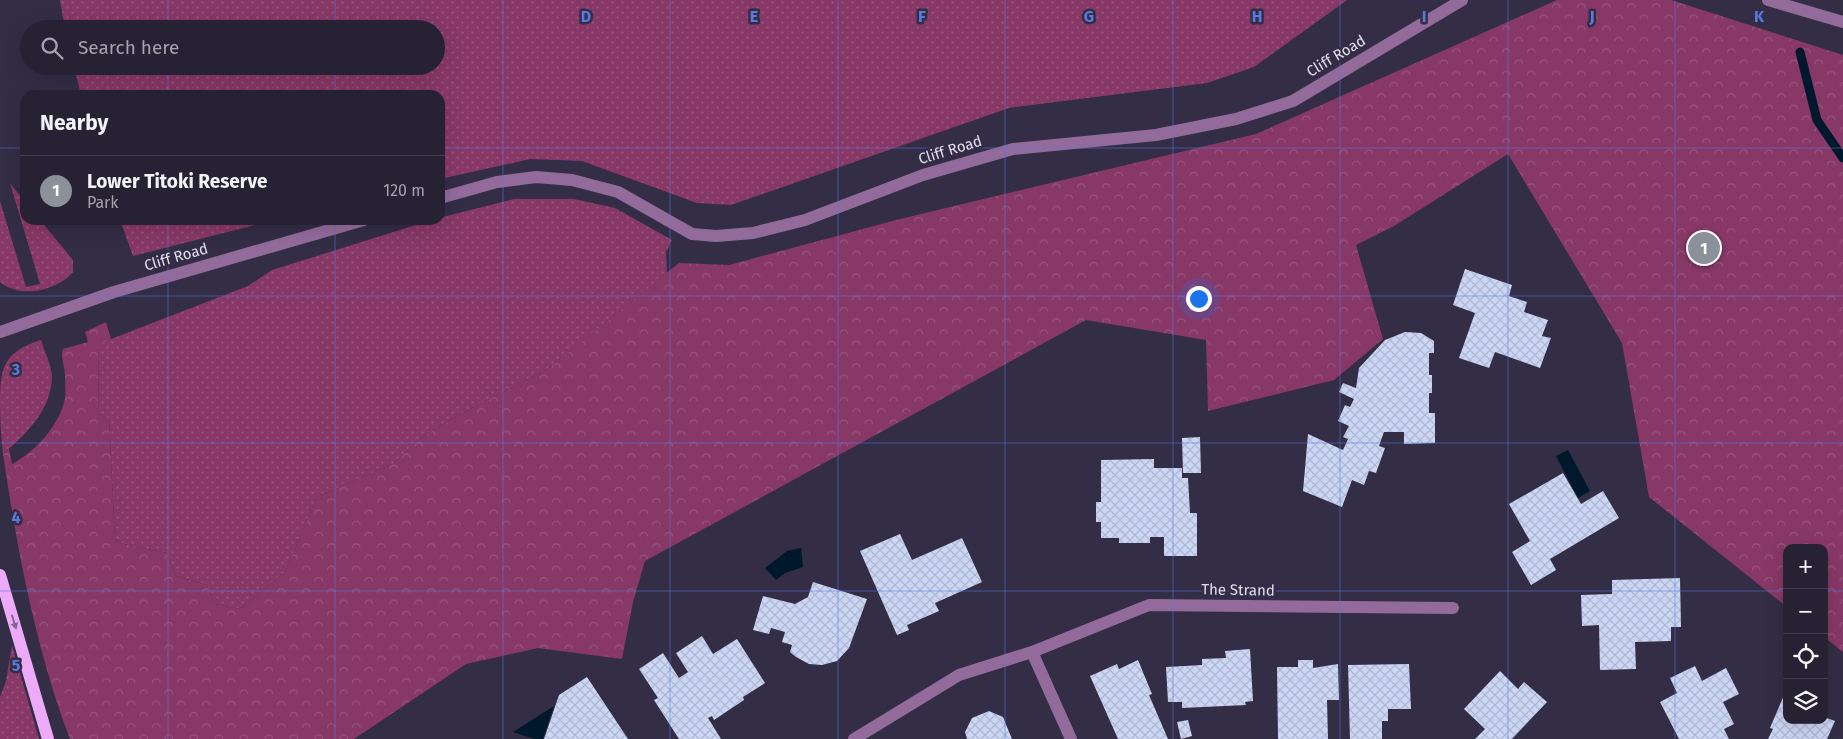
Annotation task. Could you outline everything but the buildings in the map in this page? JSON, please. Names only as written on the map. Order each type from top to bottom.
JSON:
[{"type":"main road","points":[[0,575],[48,739]]},
{"type":"street","name":"Cliff Road","points":[[445,197],[496,182],[536,177],[572,180],[618,192],[692,234],[716,236],[753,233],[805,220],[923,175],[1013,149],[1156,135],[1236,119],[1293,101],[1462,0]]},
{"type":"street","points":[[1768,0],[1843,22]]},
{"type":"street","name":"Cliff Road","points":[[0,332],[114,292],[347,225]]},
{"type":"street","name":"The Strand","points":[[854,739],[958,675],[1032,652],[1149,605],[1453,608]]},
{"type":"street","points":[[1032,652],[1071,739]]},
{"type":"green space","points":[[60,0],[1347,0],[1254,67],[1207,83],[1009,108],[731,205],[697,203],[582,161],[530,159],[445,178],[445,90],[80,90],[76,75],[445,75],[445,20],[63,20]]},
{"type":"green space","points":[[1557,0],[1671,0],[1843,55],[1843,652],[1828,640],[1828,544],[1783,544],[1783,604],[1649,497],[1622,343],[1508,154],[1394,226],[1356,245],[1383,339],[1334,380],[1208,411],[1206,340],[1086,320],[645,561],[633,602],[622,659],[538,648],[466,664],[354,739],[70,739],[47,670],[29,599],[3,454],[9,449],[12,464],[29,453],[52,428],[65,399],[63,349],[88,342],[85,332],[106,322],[111,339],[98,345],[99,414],[109,419],[115,539],[124,544],[167,553],[176,576],[207,585],[215,604],[240,609],[285,572],[317,497],[393,464],[421,438],[456,416],[545,371],[679,263],[729,265],[900,219],[1256,134]]},
{"type":"green space","points":[[10,183],[20,196],[20,217]]},
{"type":"green space","points":[[514,199],[574,199],[615,208],[672,240],[666,252],[667,273],[545,371],[456,416],[421,438],[393,464],[317,497],[285,572],[240,609],[215,604],[207,585],[176,576],[167,553],[124,544],[115,539],[109,419],[99,414],[98,344],[248,286],[272,270],[416,225],[445,225],[445,217]]},
{"type":"green space","points":[[0,201],[26,287],[40,284],[22,225],[44,225],[73,260],[73,272],[66,279],[48,288],[28,291],[18,290],[0,282]]},
{"type":"green space","points":[[122,225],[255,225],[133,256]]},
{"type":"green space","points":[[41,340],[52,373],[51,389],[47,401],[36,421],[3,454],[0,404],[3,371],[11,356],[28,345]]},
{"type":"green space","points":[[12,645],[39,739],[0,739],[0,697],[6,681]]},
{"type":"water","points":[[1568,450],[1590,491],[1578,498],[1556,456]]},
{"type":"water","points":[[801,548],[803,567],[785,573],[776,580],[765,568],[787,551]]},
{"type":"water","points":[[554,706],[543,739],[534,739],[513,732]]},
{"type":"waterway","points":[[1800,52],[1817,120],[1843,158]]},
{"type":"place","name":"Lower Titoki Reserve","points":[[1704,248]]}]
